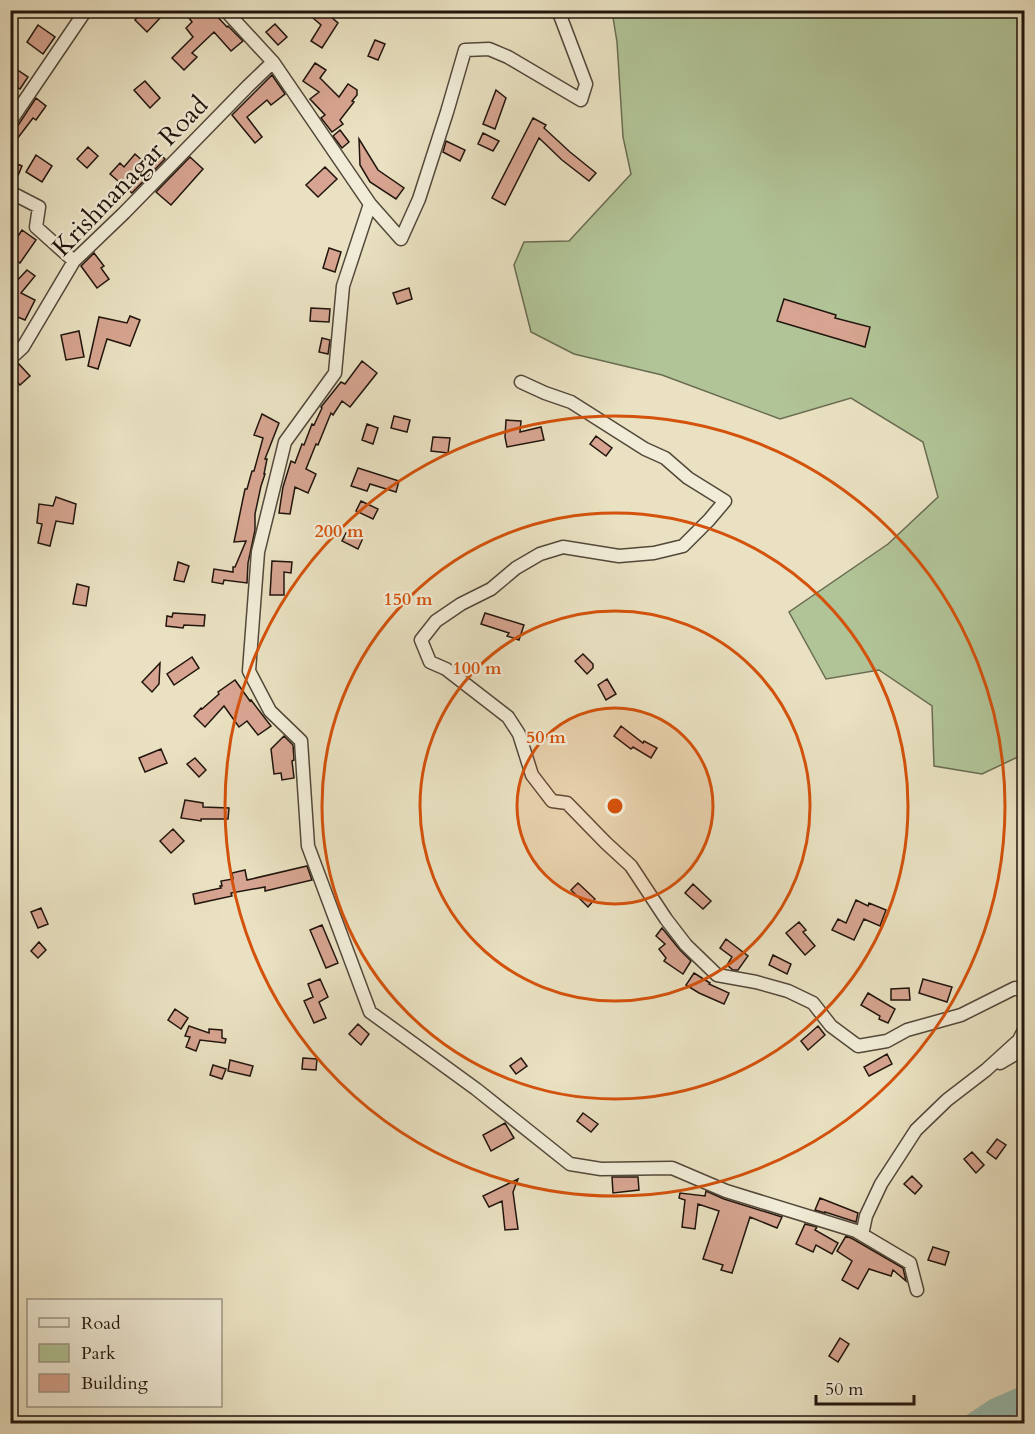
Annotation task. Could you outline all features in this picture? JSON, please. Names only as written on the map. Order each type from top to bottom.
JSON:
[{"type":"street","points":[[10,122],[86,10]]},
{"type":"street","points":[[225,10],[273,62],[370,204],[401,239],[419,200],[465,50],[489,48],[581,100],[586,84],[558,10]]},
{"type":"street","name":"Krishnanagar Road","points":[[10,359],[23,347],[74,261],[273,62]]},
{"type":"street","points":[[10,192],[39,207],[36,227],[74,261]]},
{"type":"street","points":[[370,204],[344,286],[335,373],[285,442],[258,552],[249,671],[270,711],[301,741],[308,846],[370,1012],[476,1089],[570,1164],[601,1169],[672,1168],[726,1191],[845,1228],[862,1235],[910,1263],[917,1290]]},
{"type":"street","points":[[521,382],[572,402],[645,449],[665,458],[688,478],[725,501],[683,546],[654,553],[619,556],[563,547],[540,554],[516,568],[491,589],[461,604],[436,621],[421,640],[430,662],[446,669],[508,717],[519,734],[532,775],[542,790],[552,801],[567,803],[631,866],[686,945],[717,975],[788,991],[813,1003],[831,1026],[858,1046],[887,1041],[907,1030],[961,1015],[1015,988],[1024,991]]},
{"type":"street","points":[[862,1235],[867,1216],[881,1184],[916,1130],[947,1100],[986,1070],[1019,1040],[1024,1030]]},
{"type":"street","points":[[986,1070],[1024,1049]]},
{"type":"green space","points":[[612,11],[1024,11],[1024,754],[982,774],[934,766],[932,706],[879,670],[826,679],[789,612],[888,544],[938,497],[923,442],[851,398],[780,419],[662,375],[574,354],[531,332],[514,265],[524,242],[569,241],[631,174],[623,137],[617,42]]},
{"type":"building","points":[[143,10],[155,10],[161,17],[147,32],[135,20]]},
{"type":"building","points":[[196,10],[211,10],[243,41],[231,51],[214,32],[192,53],[197,57],[184,70],[172,58],[193,37],[186,28],[192,22],[189,18]]},
{"type":"building","points":[[319,10],[323,10],[338,23],[322,48],[311,41],[321,25],[313,18]]},
{"type":"building","points":[[275,24],[287,37],[278,45],[266,32]]},
{"type":"building","points":[[38,25],[55,37],[43,54],[27,42]]},
{"type":"building","points":[[375,40],[385,44],[378,60],[368,56]]},
{"type":"building","points":[[315,63],[326,70],[320,78],[339,97],[348,84],[357,90],[357,95],[352,101],[354,102],[340,120],[343,124],[332,132],[321,118],[325,115],[310,99],[319,92],[303,81]]},
{"type":"building","points":[[10,65],[28,77],[20,89],[10,82]]},
{"type":"building","points":[[272,75],[285,94],[271,105],[267,100],[247,117],[262,137],[255,143],[232,115]]},
{"type":"building","points":[[145,81],[160,98],[150,108],[134,90]]},
{"type":"building","points":[[496,90],[506,98],[495,129],[483,124]]},
{"type":"building","points":[[36,98],[46,106],[36,120],[33,118],[17,139],[10,135],[10,130],[17,127]]},
{"type":"building","points":[[533,118],[546,125],[544,128],[596,173],[589,181],[539,138],[505,205],[492,198]]},
{"type":"building","points":[[340,130],[349,142],[342,148],[333,136]]},
{"type":"building","points":[[483,133],[499,141],[493,151],[478,144]]},
{"type":"building","points":[[359,139],[378,170],[404,188],[396,199],[370,182],[360,165]]},
{"type":"building","points":[[446,141],[465,150],[460,161],[443,152]]},
{"type":"building","points":[[88,147],[98,156],[87,168],[77,159]]},
{"type":"building","points":[[156,150],[165,159],[132,193],[110,174],[120,163],[124,167],[135,154],[144,162]]},
{"type":"building","points":[[36,155],[52,166],[42,182],[26,172]]},
{"type":"building","points":[[190,157],[203,169],[171,205],[156,192]]},
{"type":"building","points":[[10,161],[22,166],[14,185],[10,184]]},
{"type":"building","points":[[325,167],[337,179],[318,197],[306,185]]},
{"type":"building","points":[[22,230],[36,240],[20,263],[10,257],[10,248]]},
{"type":"building","points":[[329,248],[341,252],[335,272],[323,268]]},
{"type":"building","points":[[94,253],[104,266],[101,268],[109,279],[97,288],[81,266]]},
{"type":"building","points":[[27,270],[35,276],[21,293],[35,300],[25,320],[10,314],[10,288]]},
{"type":"building","points":[[409,288],[412,299],[397,304],[393,293]]},
{"type":"building","points":[[784,299],[836,315],[835,318],[870,327],[865,347],[777,321]]},
{"type":"building","points":[[311,308],[330,309],[329,322],[310,321]]},
{"type":"building","points":[[130,316],[140,320],[130,346],[107,339],[98,369],[88,366],[99,317],[127,323]]},
{"type":"building","points":[[79,331],[84,357],[66,360],[61,335]]},
{"type":"building","points":[[322,338],[330,340],[328,354],[319,352]]},
{"type":"building","points":[[362,361],[377,373],[350,407],[342,401],[333,415],[331,413],[306,469],[316,474],[308,493],[295,487],[290,514],[279,513],[283,487],[291,461],[295,463],[321,407],[341,382],[345,384]]},
{"type":"building","points":[[18,363],[30,376],[20,385],[10,375],[10,369]]},
{"type":"building","points":[[262,414],[279,423],[265,459],[267,459],[265,474],[255,514],[255,530],[248,563],[247,583],[224,580],[223,584],[212,582],[214,569],[233,572],[233,567],[246,541],[234,542],[245,489],[254,471],[263,438],[254,435]]},
{"type":"building","points":[[394,416],[410,420],[407,432],[391,428]]},
{"type":"building","points":[[506,420],[521,421],[520,432],[541,427],[544,440],[507,447]]},
{"type":"building","points":[[367,424],[378,428],[373,444],[362,440]]},
{"type":"building","points":[[596,436],[612,448],[606,456],[590,444]]},
{"type":"building","points":[[433,437],[450,438],[448,453],[431,451]]},
{"type":"building","points":[[358,468],[399,481],[396,492],[370,484],[367,491],[351,486]]},
{"type":"building","points":[[56,497],[76,504],[73,524],[56,521],[50,546],[38,543],[42,524],[37,523],[39,504],[53,506]]},
{"type":"building","points":[[361,501],[378,509],[373,519],[356,511]]},
{"type":"building","points":[[347,531],[363,538],[358,549],[342,541]]},
{"type":"building","points":[[272,561],[292,562],[291,573],[284,572],[284,595],[270,595]]},
{"type":"building","points":[[178,562],[189,566],[184,582],[174,580]]},
{"type":"building","points":[[77,584],[89,587],[86,606],[73,604]]},
{"type":"building","points":[[173,613],[205,615],[204,626],[184,625],[183,628],[166,626],[167,616],[172,617]]},
{"type":"building","points":[[485,613],[524,625],[519,640],[507,636],[509,633],[481,624]]},
{"type":"building","points":[[583,654],[593,664],[593,668],[587,674],[575,661]]},
{"type":"building","points":[[192,657],[199,668],[174,685],[167,674]]},
{"type":"building","points":[[160,663],[159,684],[152,692],[142,682]]},
{"type":"building","points":[[607,679],[616,694],[606,700],[598,685]]},
{"type":"building","points":[[235,680],[271,726],[258,735],[247,721],[239,727],[224,706],[205,727],[194,716],[219,694],[218,692]]},
{"type":"building","points":[[621,726],[643,743],[644,741],[657,748],[651,758],[633,747],[631,749],[614,736]]},
{"type":"building","points":[[284,736],[293,745],[294,778],[282,780],[281,773],[274,774],[271,749]]},
{"type":"building","points":[[161,749],[167,763],[145,772],[139,758]]},
{"type":"building","points":[[195,758],[206,770],[199,777],[187,764]]},
{"type":"building","points":[[185,800],[203,803],[203,807],[229,808],[228,819],[201,819],[201,821],[181,818]]},
{"type":"building","points":[[173,829],[184,841],[171,853],[160,841]]},
{"type":"building","points":[[307,866],[312,880],[265,891],[265,887],[231,893],[232,896],[195,904],[193,894],[221,888],[221,881],[233,879],[232,873],[245,870],[247,880]]},
{"type":"building","points":[[578,883],[595,899],[588,907],[571,890]]},
{"type":"building","points":[[693,884],[711,901],[703,909],[685,893]]},
{"type":"building","points":[[856,900],[868,906],[869,903],[886,910],[880,926],[864,919],[854,940],[832,930],[838,919],[846,923]]},
{"type":"building","points":[[41,908],[48,924],[38,928],[31,912]]},
{"type":"building","points":[[799,922],[806,930],[803,932],[815,946],[805,955],[786,933]]},
{"type":"building","points":[[322,925],[338,963],[326,968],[310,930]]},
{"type":"building","points":[[662,928],[691,961],[683,974],[664,961],[666,958],[659,949],[665,944],[656,936]]},
{"type":"building","points":[[726,939],[748,956],[738,970],[733,970],[727,965],[732,957],[720,948]]},
{"type":"building","points":[[39,942],[46,950],[38,958],[31,951]]},
{"type":"building","points":[[773,955],[791,964],[787,974],[769,965]]},
{"type":"building","points":[[694,973],[709,984],[729,993],[724,1004],[686,985]]},
{"type":"building","points":[[320,979],[328,997],[319,1002],[326,1018],[314,1023],[304,1001],[313,997],[308,984]]},
{"type":"building","points":[[923,979],[952,987],[947,1002],[919,993]]},
{"type":"building","points":[[909,988],[910,1000],[891,1000],[891,989]]},
{"type":"building","points":[[868,993],[895,1009],[888,1023],[861,1005]]},
{"type":"building","points":[[175,1009],[188,1018],[181,1029],[168,1020]]},
{"type":"building","points":[[358,1024],[369,1034],[361,1045],[349,1034]]},
{"type":"building","points":[[189,1026],[209,1033],[209,1029],[222,1030],[222,1038],[226,1039],[225,1043],[200,1040],[196,1051],[186,1047],[190,1037],[185,1036]]},
{"type":"building","points":[[818,1026],[825,1035],[808,1050],[801,1041]]},
{"type":"building","points":[[887,1054],[892,1064],[869,1076],[864,1067]]},
{"type":"building","points":[[303,1058],[317,1059],[316,1070],[302,1069]]},
{"type":"building","points":[[521,1058],[527,1066],[516,1074],[510,1066]]},
{"type":"building","points":[[230,1060],[253,1066],[250,1076],[228,1071]]},
{"type":"building","points":[[213,1065],[226,1069],[222,1079],[210,1075]]},
{"type":"building","points":[[583,1113],[598,1124],[591,1132],[577,1121]]},
{"type":"building","points":[[505,1123],[514,1138],[491,1151],[483,1135]]},
{"type":"building","points":[[997,1139],[1006,1145],[996,1159],[987,1152]]},
{"type":"building","points":[[972,1152],[984,1165],[976,1173],[964,1159]]},
{"type":"building","points":[[912,1176],[922,1186],[915,1194],[904,1184]]},
{"type":"building","points":[[612,1177],[638,1177],[639,1190],[613,1193]]},
{"type":"building","points":[[518,1179],[513,1192],[518,1229],[505,1230],[502,1201],[489,1207],[483,1196]]},
{"type":"building","points":[[706,1191],[782,1217],[777,1228],[750,1217],[732,1273],[721,1270],[723,1265],[703,1259],[719,1211],[698,1204],[695,1229],[682,1227],[685,1200],[679,1198],[680,1193],[705,1196]]},
{"type":"building","points":[[820,1198],[858,1213],[856,1222],[815,1210]]},
{"type":"building","points":[[805,1224],[817,1227],[815,1230],[838,1243],[832,1254],[816,1245],[813,1252],[796,1244]]},
{"type":"building","points":[[846,1236],[903,1268],[906,1281],[893,1270],[891,1276],[869,1269],[858,1289],[842,1280],[852,1261],[837,1251]]},
{"type":"building","points":[[933,1247],[949,1252],[945,1265],[928,1260]]},
{"type":"building","points":[[840,1338],[849,1344],[838,1362],[829,1356]]},
{"type":"waterway","points":[[975,1424],[996,1410],[1024,1398]]}]
